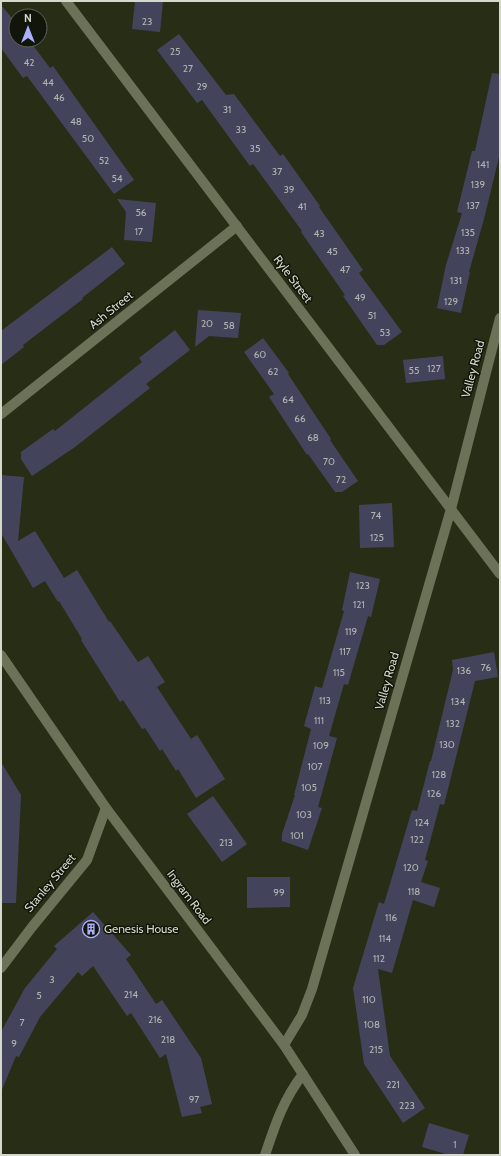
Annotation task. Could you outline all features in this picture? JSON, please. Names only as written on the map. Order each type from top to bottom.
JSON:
[{"type":"street","name":"Ryle Street","points":[[66,1],[500,574]]},
{"type":"street","name":"Ash Street","points":[[1,414],[237,226]]},
{"type":"street","name":"Valley Road","points":[[284,1045],[302,1015],[312,989],[451,509],[500,318]]},
{"type":"street","name":"Ingram Road","points":[[1,655],[106,808],[284,1045],[355,1155]]},
{"type":"street","name":"Stanley Street","points":[[1,968],[32,927],[87,860],[106,808]]},
{"type":"street","points":[[264,1155],[279,1114],[291,1090],[303,1074]]},
{"type":"building","points":[[135,1],[163,1],[160,32],[132,29]]},
{"type":"building","points":[[1,5],[8,13],[8,48],[35,48],[50,68],[53,66],[134,180],[114,194],[27,76],[23,78],[1,48]]},
{"type":"building","points":[[179,34],[226,95],[234,94],[280,156],[283,154],[363,270],[359,273],[402,332],[384,345],[377,345],[343,296],[345,295],[301,232],[302,231],[253,164],[250,166],[202,100],[197,103],[157,50]]},
{"type":"building","points":[[492,73],[500,74],[500,153],[469,272],[461,313],[437,308],[446,265],[462,213],[457,212],[472,151],[475,151]]},
{"type":"building","points":[[117,199],[156,203],[152,242],[124,240],[126,212]]},
{"type":"building","points":[[112,247],[125,264],[82,298],[83,299],[23,345],[24,347],[1,365],[1,331]]},
{"type":"building","points":[[198,310],[241,313],[238,338],[209,336],[195,347]]},
{"type":"building","points":[[175,330],[190,350],[146,384],[150,388],[75,447],[32,476],[21,459],[21,452],[53,429],[55,431],[142,362],[139,358]]},
{"type":"building","points":[[263,338],[289,373],[288,374],[331,439],[330,440],[358,481],[342,492],[335,492],[308,454],[307,455],[269,397],[274,394],[244,352]]},
{"type":"building","points":[[443,356],[445,379],[406,383],[403,360]]},
{"type":"building","points":[[1,475],[24,477],[18,541],[35,531],[64,578],[77,570],[109,622],[110,621],[138,662],[148,656],[165,682],[157,687],[191,739],[197,735],[225,779],[196,798],[178,769],[176,771],[162,749],[160,751],[145,728],[142,729],[123,700],[120,702],[81,640],[82,639],[59,601],[58,602],[45,581],[33,588],[1,533]]},
{"type":"building","points":[[392,503],[394,547],[360,548],[359,505]]},
{"type":"building","points":[[350,572],[380,579],[371,617],[368,616],[348,685],[344,684],[329,736],[337,738],[318,807],[322,808],[308,850],[282,841],[282,834],[295,795],[311,729],[304,726],[315,686],[322,688],[344,611],[342,610]]},
{"type":"building","points":[[494,652],[498,677],[475,681],[444,805],[440,804],[425,860],[428,861],[421,882],[440,888],[434,907],[413,900],[392,973],[378,969],[390,1056],[425,1108],[403,1123],[364,1064],[353,988],[379,902],[384,904],[412,810],[417,811],[453,670],[452,660]]},
{"type":"building","points":[[1,762],[21,795],[16,903],[1,903]]},
{"type":"building","points":[[213,796],[247,844],[222,862],[187,814]]},
{"type":"building","points":[[247,877],[290,877],[290,907],[247,908]]},
{"type":"building","points":[[93,912],[131,955],[126,959],[156,1004],[162,1000],[201,1058],[212,1104],[200,1107],[202,1113],[182,1117],[166,1054],[160,1058],[131,1013],[127,1016],[93,966],[82,976],[78,972],[40,1017],[19,1057],[16,1056],[1,1092],[1,1032],[25,988],[57,949],[54,946]]},
{"type":"building","points":[[429,1123],[469,1135],[463,1155],[449,1155],[422,1147]]},
{"type":"place","name":"Genesis House","points":[[91,929]]}]
